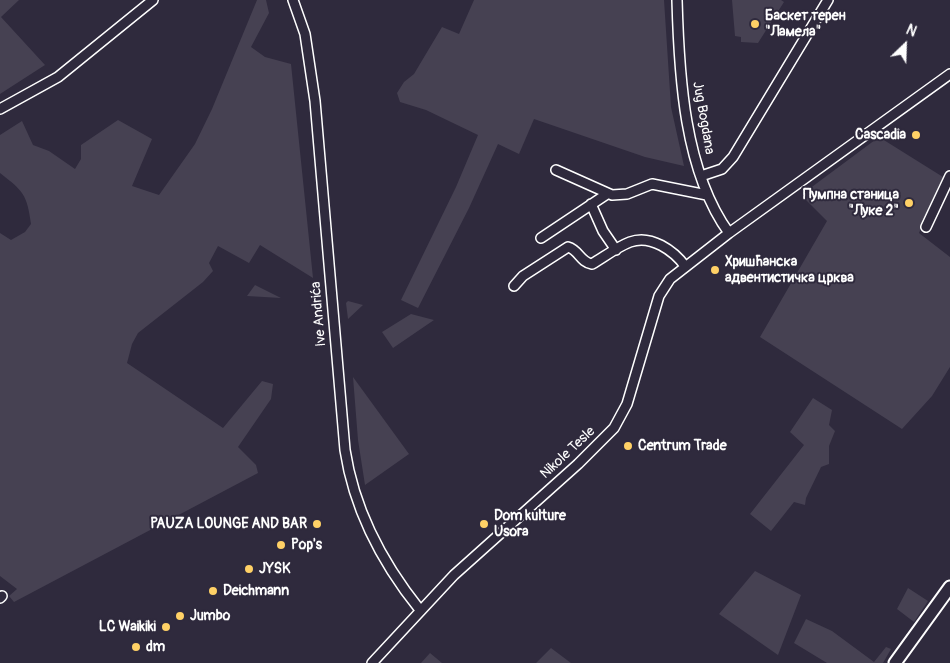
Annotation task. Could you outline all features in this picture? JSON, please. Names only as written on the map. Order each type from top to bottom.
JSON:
[{"type":"main road","points":[[895,663],[950,587]]},
{"type":"street","points":[[0,109],[58,77],[153,0]]},
{"type":"street","name":"Ive Andrića","points":[[292,0],[305,34],[315,101],[345,450],[351,484],[356,499],[387,562],[420,610]]},
{"type":"street","name":"Jug Bogdana","points":[[677,0],[686,109],[700,176],[719,219],[729,233]]},
{"type":"street","points":[[700,176],[722,168],[733,157],[828,0]]},
{"type":"street","name":"Nikole Tesle","points":[[372,663],[454,575],[578,464],[614,428],[630,396],[662,289],[670,279],[729,233],[950,74]]},
{"type":"street","points":[[556,170],[607,194],[627,194],[652,184],[707,195]]},
{"type":"street","points":[[926,227],[950,176]]},
{"type":"street","points":[[541,238],[607,194]]},
{"type":"street","points":[[592,204],[603,231],[616,250]]},
{"type":"street","points":[[514,286],[523,276],[565,248],[575,249],[584,261],[592,264],[631,242],[646,241],[670,249],[685,266]]},
{"type":"shaded area","points":[[0,0],[19,0],[1,17],[45,65],[0,94]]},
{"type":"shaded area","points":[[257,0],[266,0],[269,13],[251,47],[265,57],[291,64],[313,278],[260,245],[249,263],[218,246],[209,263],[213,271],[203,282],[138,333],[132,344],[127,363],[223,428],[262,381],[273,384],[271,399],[238,447],[256,465],[258,473],[14,602],[9,596],[17,589],[0,576],[0,233],[11,240],[25,232],[31,224],[28,206],[23,194],[0,173],[0,135],[22,121],[33,145],[49,151],[75,169],[81,159],[81,145],[118,120],[152,139],[132,186],[159,195],[195,144],[212,109]]},
{"type":"shaded area","points":[[474,0],[664,0],[671,107],[684,166],[645,157],[534,119],[519,154],[498,144],[469,208],[418,308],[401,300],[456,187],[478,135],[426,110],[400,102],[397,93],[404,82],[414,74],[442,27],[459,34]]},
{"type":"shaded area","points":[[732,0],[781,0],[784,2],[758,43],[741,42],[741,37],[735,36]]},
{"type":"shaded area","points":[[879,137],[943,177],[919,233],[950,257],[950,367],[932,396],[902,429],[760,337],[827,221],[801,195]]},
{"type":"shaded area","points":[[255,285],[281,298],[247,296]]},
{"type":"shaded area","points":[[348,301],[363,305],[348,319],[346,303]]},
{"type":"shaded area","points":[[411,314],[434,320],[393,348],[382,332]]},
{"type":"shaded area","points":[[353,377],[409,454],[365,485],[358,440]]},
{"type":"shaded area","points":[[813,398],[832,410],[829,425],[835,431],[829,446],[829,464],[821,467],[806,498],[805,505],[794,502],[771,531],[750,514],[804,445],[790,432]]},
{"type":"shaded area","points":[[755,571],[801,595],[778,655],[719,614]]},
{"type":"shaded area","points":[[908,588],[928,601],[914,622],[897,609]]},
{"type":"shaded area","points":[[806,619],[832,631],[874,662],[886,647],[891,649],[883,663],[827,663],[794,643]]},
{"type":"shaded area","points":[[551,648],[571,663],[536,663]]},
{"type":"shaded area","points":[[430,653],[442,663],[421,663]]},
{"type":"place","name":"Баскет терен \"Ламела\"","points":[[755,24]]},
{"type":"place","name":"Cascadia","points":[[916,135]]},
{"type":"place","name":"Пумпна станица \"Луке 2\"","points":[[909,203]]},
{"type":"place","name":"Хришћанска адвентистичка црква","points":[[715,270]]},
{"type":"place","name":"Centrum Trade","points":[[628,446]]},
{"type":"place","name":"PAUZA LOUNGE AND BAR","points":[[317,524]]},
{"type":"place","name":"Dom kulture Usora","points":[[484,524]]},
{"type":"place","name":"Pop's","points":[[281,545]]},
{"type":"place","name":"JYSK","points":[[249,569]]},
{"type":"place","name":"Deichmann","points":[[213,591]]},
{"type":"place","name":"Jumbo","points":[[180,616]]},
{"type":"place","name":"LC Waikiki","points":[[166,627]]},
{"type":"place","name":"dm","points":[[136,647]]}]
